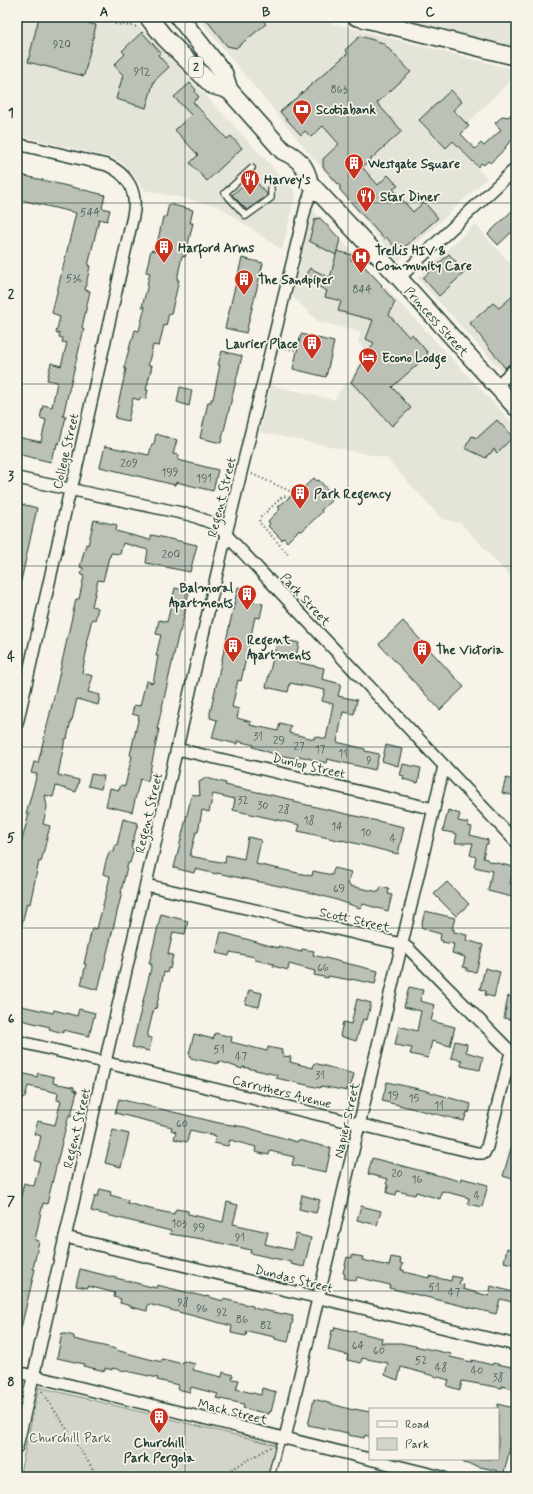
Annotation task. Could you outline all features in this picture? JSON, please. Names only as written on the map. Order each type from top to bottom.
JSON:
[{"type":"main road","name":"Princess Street","points":[[179,17],[189,24],[224,74],[229,90],[283,151],[285,164],[296,176],[311,184],[399,278],[516,408]]},
{"type":"main road","points":[[356,17],[516,57]]},
{"type":"main road","name":"Princess Street","points":[[143,20],[165,38],[212,84],[229,90]]},
{"type":"street","name":"College Street","points":[[17,144],[106,165],[121,173],[131,185],[135,201],[72,489],[17,724]]},
{"type":"street","points":[[399,278],[516,168]]},
{"type":"street","name":"Regent Street","points":[[17,1447],[226,534],[311,184]]},
{"type":"street","points":[[496,386],[516,368]]},
{"type":"street","name":"Park Street","points":[[17,478],[191,515],[217,525],[516,842]]},
{"type":"street","name":"Dunlop Street","points":[[177,749],[434,808]]},
{"type":"street","name":"Napier Street","points":[[282,1441],[318,1298],[444,766]]},
{"type":"street","name":"Scott Street","points":[[146,885],[402,944],[409,949],[513,1054]]},
{"type":"street","name":"Carruthers Avenue","points":[[17,1041],[477,1153],[484,1153],[487,1147],[513,1054]]},
{"type":"street","name":"Dundas Street","points":[[65,1237],[516,1345]]},
{"type":"street","name":"Mack Street","points":[[17,1372],[282,1441],[442,1477]]},
{"type":"lane","points":[[252,168],[225,193],[246,216],[271,198],[271,188]]},
{"type":"lane","name":"Napier Street","points":[[271,1477],[282,1441]]},
{"type":"path","points":[[115,24],[143,20]]},
{"type":"path","points":[[282,347],[297,351]]},
{"type":"path","points":[[252,474],[292,492]]},
{"type":"path","points":[[288,496],[281,498],[260,518],[259,522],[288,554]]},
{"type":"path","points":[[40,1388],[98,1477]]},
{"type":"path","points":[[218,1477],[282,1441]]},
{"type":"shaded area","points":[[17,17],[124,17],[146,32],[296,193],[282,250],[218,206],[145,190],[124,164],[113,158],[17,135]]},
{"type":"shaded area","points":[[197,17],[307,17],[516,70],[516,75],[451,140],[487,178],[398,261]]},
{"type":"shaded area","points":[[386,17],[516,17],[516,52]]},
{"type":"shaded area","points":[[313,210],[516,427],[516,583],[461,523],[442,519],[386,458],[260,432],[271,385],[334,400],[343,386],[351,379],[367,352],[358,342],[361,332],[319,322],[292,296]]},
{"type":"shaded area","points":[[475,224],[516,270],[516,386],[417,278]]},
{"type":"green space","name":"Churchill Park","points":[[39,1387],[276,1445],[268,1477],[19,1477]]},
{"type":"building","points":[[39,17],[62,17],[96,25],[84,76],[28,62]]},
{"type":"building","points":[[204,17],[260,17],[266,24],[236,48],[227,46]]},
{"type":"building","points":[[142,32],[161,53],[158,55],[169,67],[154,81],[146,108],[116,99],[123,75],[114,65],[125,54],[122,51]]},
{"type":"building","points":[[360,36],[383,43],[411,72],[377,103],[402,131],[362,167],[378,185],[388,175],[398,186],[393,189],[413,212],[424,202],[438,218],[399,252],[386,237],[384,239],[340,190],[340,186],[323,167],[323,159],[339,144],[323,126],[311,137],[305,131],[301,135],[280,112],[348,53],[345,50]]},
{"type":"building","points":[[190,83],[196,90],[195,92],[199,97],[193,102],[227,139],[231,136],[242,148],[207,181],[190,163],[198,155],[175,130],[191,115],[174,97]]},
{"type":"building","points":[[451,90],[462,102],[453,110],[469,126],[461,134],[475,149],[481,143],[484,146],[501,130],[495,123],[503,116],[508,117],[516,110],[516,136],[490,163],[488,161],[484,165],[481,163],[478,167],[453,141],[446,148],[419,120]]},
{"type":"building","points":[[17,174],[105,195],[102,208],[110,210],[107,221],[99,219],[88,266],[90,266],[85,290],[90,291],[82,328],[84,329],[63,416],[66,417],[59,444],[57,443],[56,449],[54,448],[51,462],[17,454],[17,437],[41,442],[46,420],[40,418],[43,405],[52,407],[57,382],[47,380],[51,363],[61,366],[67,343],[62,342],[63,338],[59,337],[60,334],[56,333],[60,317],[52,313],[76,213],[17,199]]},
{"type":"building","name":"Harvey's","points":[[252,177],[267,194],[267,196],[247,210],[232,195]]},
{"type":"building","points":[[169,204],[193,210],[190,223],[193,223],[185,257],[182,256],[177,280],[179,280],[171,314],[169,313],[166,326],[164,325],[159,346],[153,345],[148,365],[152,366],[146,390],[148,390],[146,399],[140,398],[139,400],[133,398],[128,421],[115,418],[126,369],[124,368],[132,338],[135,330],[139,331],[145,307],[142,307],[150,273],[146,272],[151,250],[155,251],[156,249],[163,217],[166,217]]},
{"type":"building","points":[[516,207],[516,228],[498,245],[488,234]]},
{"type":"building","points":[[320,218],[340,239],[336,255],[309,241],[315,219]]},
{"type":"building","points":[[337,251],[352,255],[351,260],[361,263],[382,285],[381,286],[395,302],[389,315],[409,337],[412,334],[428,353],[426,355],[427,356],[392,387],[411,408],[392,426],[351,382],[374,343],[366,339],[373,320],[338,311],[341,301],[325,297],[327,291],[306,280],[307,279],[304,277],[310,268],[330,278]]},
{"type":"building","points":[[449,254],[465,272],[439,296],[423,278]]},
{"type":"building","name":"The Sandpiper","points":[[242,258],[263,263],[246,333],[225,328]]},
{"type":"building","points":[[516,293],[516,358],[505,368],[470,323],[493,303],[499,308]]},
{"type":"building","name":"Laurier Place","points":[[301,334],[334,342],[326,377],[293,369]]},
{"type":"building","points":[[222,351],[242,356],[221,443],[200,438],[208,402],[211,402],[211,399],[213,399],[220,365],[218,365]]},
{"type":"building","points":[[180,387],[192,390],[189,406],[177,402]]},
{"type":"building","points":[[497,420],[513,437],[497,453],[494,449],[486,458],[465,448],[472,436],[477,438]]},
{"type":"building","points":[[156,434],[177,440],[173,454],[179,455],[178,460],[218,470],[213,491],[176,482],[175,485],[100,467],[105,446],[149,455],[152,444],[154,444]]},
{"type":"building","name":"Park Regency","points":[[314,478],[317,481],[319,480],[332,494],[330,496],[333,499],[301,532],[299,530],[287,542],[284,538],[282,540],[268,526],[270,524],[268,521],[280,509],[278,507]]},
{"type":"building","points":[[17,503],[37,508],[21,581],[17,581]]},
{"type":"building","points":[[94,520],[117,525],[116,531],[150,540],[152,535],[197,545],[190,572],[146,563],[148,550],[123,543],[120,554],[111,553],[103,581],[98,580],[92,606],[98,608],[95,620],[92,619],[86,644],[88,644],[82,673],[93,676],[88,692],[100,695],[98,705],[77,699],[67,739],[65,739],[58,775],[79,780],[76,792],[56,786],[53,797],[45,795],[47,807],[43,824],[50,826],[41,862],[39,861],[30,904],[27,903],[21,928],[17,928],[17,858],[29,814],[26,814],[37,774],[31,773],[34,762],[38,763],[76,599],[79,599],[84,576],[81,575],[83,568],[80,567],[86,544],[88,545]]},
{"type":"building","points":[[238,587],[250,590],[248,601],[263,604],[260,618],[255,617],[241,681],[238,680],[232,707],[239,709],[237,718],[251,722],[250,725],[278,731],[280,723],[291,726],[289,733],[314,739],[315,736],[326,739],[333,704],[322,701],[325,690],[290,683],[288,692],[266,687],[278,638],[299,643],[295,662],[324,668],[322,679],[341,684],[338,696],[357,700],[354,714],[343,712],[337,742],[379,754],[375,770],[327,759],[326,763],[299,756],[299,759],[274,754],[253,747],[254,745],[237,741],[237,744],[212,738],[217,720],[210,718],[210,713]]},
{"type":"building","points":[[175,588],[189,591],[157,729],[159,729],[148,781],[140,779],[132,812],[106,806],[110,788],[119,790],[121,785],[125,786],[139,716],[132,714],[134,705],[140,706],[146,681],[153,683],[158,656],[156,656],[161,635],[156,634],[159,620],[167,622]]},
{"type":"building","name":"The Victoria","points":[[403,621],[464,687],[440,710],[379,644]]},
{"type":"building","points":[[386,745],[402,749],[398,766],[382,761]]},
{"type":"building","points":[[403,764],[421,768],[418,783],[403,779],[404,776],[400,775]]},
{"type":"building","points":[[91,774],[104,776],[101,789],[88,786]]},
{"type":"building","points":[[206,778],[226,783],[225,785],[404,827],[398,854],[298,831],[300,825],[233,810],[235,799],[213,794],[209,812],[202,810],[198,832],[196,832],[190,856],[225,863],[226,855],[244,859],[248,837],[261,840],[256,864],[312,876],[313,871],[332,875],[334,868],[351,872],[348,884],[350,886],[379,892],[381,887],[389,889],[388,894],[392,895],[388,911],[363,904],[360,908],[308,892],[217,873],[195,869],[194,873],[174,868],[192,794],[200,796],[199,782]]},
{"type":"building","points":[[506,778],[516,781],[516,796],[502,793]]},
{"type":"building","points":[[448,810],[460,814],[458,821],[468,823],[468,826],[472,827],[470,835],[488,840],[483,858],[487,859],[488,861],[514,867],[510,884],[516,885],[516,898],[488,891],[492,871],[474,867],[476,857],[470,855],[473,843],[455,843],[457,834],[443,831]]},
{"type":"building","points":[[123,819],[138,823],[131,848],[134,849],[130,863],[128,863],[98,990],[81,985],[86,964],[84,964],[92,928],[97,929],[109,881],[110,876],[103,874],[106,861],[110,851],[114,852],[115,845],[117,845]]},
{"type":"building","points":[[447,882],[469,904],[456,916],[434,894]]},
{"type":"building","points":[[425,911],[455,918],[452,929],[454,929],[454,932],[467,935],[466,940],[483,945],[476,972],[467,971],[467,968],[463,967],[465,957],[452,953],[454,944],[442,942],[443,941],[440,940],[441,934],[421,927]]},
{"type":"building","points":[[161,914],[188,921],[185,934],[173,932],[168,954],[173,955],[170,969],[168,968],[167,973],[164,972],[156,1009],[154,1008],[147,1037],[152,1038],[149,1051],[132,1047],[152,964],[149,964]]},
{"type":"building","points":[[221,932],[278,948],[278,946],[301,952],[302,949],[314,951],[313,955],[378,971],[375,984],[351,979],[328,976],[328,978],[314,975],[315,971],[289,964],[288,970],[273,966],[274,964],[255,960],[255,957],[230,952],[229,956],[216,953]]},
{"type":"building","points":[[485,968],[500,972],[494,997],[485,995],[486,991],[480,989]]},
{"type":"building","points":[[409,987],[423,990],[420,1001],[435,1005],[431,1021],[455,1027],[450,1046],[432,1041],[428,1058],[410,1054],[412,1048],[395,1045],[399,1026],[417,1031],[421,1011],[404,1007]]},
{"type":"building","points":[[249,990],[262,993],[259,1007],[245,1004]]},
{"type":"building","points":[[508,996],[516,998],[516,1021],[504,1018]]},
{"type":"building","points":[[357,999],[371,1003],[367,1020],[363,1019],[356,1041],[340,1036],[343,1022],[351,1024]]},
{"type":"building","points":[[17,1005],[53,1013],[54,1010],[77,1016],[79,1009],[95,1013],[89,1036],[63,1030],[63,1033],[49,1029],[50,1027],[17,1019]]},
{"type":"building","points":[[215,1033],[232,1037],[231,1042],[267,1051],[268,1047],[282,1050],[281,1053],[284,1053],[283,1056],[291,1057],[290,1062],[313,1068],[314,1063],[354,1074],[350,1089],[347,1088],[347,1091],[321,1086],[320,1088],[276,1078],[277,1075],[243,1067],[242,1069],[219,1061],[218,1064],[190,1058],[189,1054],[194,1034],[213,1039]]},
{"type":"building","points":[[455,1041],[467,1044],[466,1052],[483,1057],[480,1070],[461,1066],[462,1060],[451,1058]]},
{"type":"building","points":[[17,1072],[37,1077],[38,1073],[54,1077],[53,1083],[74,1087],[74,1090],[77,1091],[71,1116],[69,1115],[47,1204],[43,1203],[35,1240],[39,1241],[33,1269],[35,1269],[21,1328],[17,1328],[17,1205],[19,1205],[24,1183],[34,1186],[40,1162],[35,1161],[41,1136],[34,1134],[38,1121],[55,1125],[61,1101],[57,1100],[58,1093],[28,1086],[25,1098],[17,1096]]},
{"type":"building","points":[[387,1082],[423,1090],[471,1104],[469,1113],[467,1112],[464,1121],[382,1101]]},
{"type":"building","points":[[119,1099],[219,1123],[245,1127],[297,1142],[298,1140],[331,1148],[326,1172],[292,1165],[294,1157],[270,1151],[269,1155],[255,1152],[256,1147],[230,1140],[228,1146],[214,1143],[216,1136],[190,1130],[187,1142],[174,1139],[176,1132],[171,1130],[172,1127],[115,1113]]},
{"type":"building","points":[[113,1130],[129,1134],[121,1167],[105,1163]]},
{"type":"building","points":[[513,1141],[516,1142],[516,1180],[503,1176]]},
{"type":"building","points":[[372,1158],[460,1181],[461,1178],[488,1185],[482,1207],[468,1204],[469,1198],[443,1191],[441,1192],[440,1199],[416,1192],[415,1195],[397,1191],[396,1195],[387,1193],[388,1185],[386,1184],[388,1179],[368,1174]]},
{"type":"building","points":[[100,1189],[111,1192],[110,1195],[128,1200],[127,1203],[174,1214],[176,1209],[188,1211],[188,1214],[223,1222],[227,1202],[238,1205],[233,1224],[268,1232],[265,1244],[292,1250],[296,1234],[311,1238],[304,1267],[291,1264],[291,1262],[250,1253],[251,1250],[202,1239],[170,1234],[171,1231],[91,1211],[95,1196],[98,1196]]},
{"type":"building","points":[[302,1195],[320,1200],[316,1213],[299,1209]]},
{"type":"building","points":[[361,1206],[381,1211],[377,1225],[357,1220]]},
{"type":"building","points":[[507,1248],[516,1251],[516,1265],[504,1262]]},
{"type":"building","points":[[352,1255],[363,1257],[362,1260],[389,1266],[391,1257],[401,1259],[400,1263],[403,1264],[401,1270],[404,1270],[404,1272],[451,1281],[452,1276],[461,1278],[459,1284],[464,1285],[463,1289],[489,1296],[491,1286],[516,1293],[516,1303],[500,1299],[496,1314],[389,1288],[390,1285],[357,1277],[356,1281],[344,1278],[345,1274],[343,1273],[347,1257],[352,1258]]},
{"type":"building","points":[[80,1269],[156,1288],[157,1285],[293,1316],[288,1342],[275,1339],[275,1337],[247,1331],[246,1336],[231,1333],[232,1326],[148,1304],[147,1311],[131,1307],[120,1303],[121,1299],[114,1297],[115,1293],[88,1286],[88,1288],[76,1286]]},
{"type":"building","points":[[335,1327],[382,1338],[381,1343],[401,1343],[451,1354],[450,1357],[472,1362],[472,1360],[492,1365],[493,1363],[516,1368],[516,1390],[502,1386],[502,1388],[462,1381],[460,1390],[447,1386],[449,1380],[401,1367],[398,1380],[392,1378],[385,1375],[388,1363],[362,1358],[361,1363],[347,1360],[348,1355],[328,1350],[332,1330],[334,1331]]},
{"type":"building","points":[[62,1333],[74,1336],[74,1339],[162,1362],[162,1359],[183,1364],[183,1361],[195,1364],[193,1370],[222,1377],[223,1372],[233,1375],[232,1379],[239,1380],[236,1389],[261,1395],[262,1388],[276,1392],[271,1412],[270,1411],[269,1414],[243,1408],[244,1404],[216,1398],[218,1394],[191,1387],[190,1392],[177,1389],[178,1385],[157,1380],[158,1378],[112,1368],[112,1370],[105,1368],[105,1371],[83,1366],[84,1364],[57,1358]]},
{"type":"building","points":[[314,1399],[353,1410],[369,1412],[369,1437],[365,1435],[364,1438],[348,1435],[348,1433],[308,1425]]},
{"type":"building","points":[[498,1404],[516,1409],[516,1423],[503,1477],[498,1477],[498,1471],[463,1463],[463,1460],[499,1460]]},
{"type":"place","name":"Scotiabank","points":[[302,126]]},
{"type":"place","name":"Westgate Square","points":[[354,180]]},
{"type":"place","name":"Harvey's","points":[[250,196]]},
{"type":"place","name":"Star Diner","points":[[366,213]]},
{"type":"place","name":"Harford Arms","points":[[164,264]]},
{"type":"place","name":"Trellis HIV & Community Care","points":[[361,274]]},
{"type":"place","name":"The Sandpiper","points":[[244,296]]},
{"type":"place","name":"Laurier Place","points":[[312,360]]},
{"type":"place","name":"Econo Lodge","points":[[368,374]]},
{"type":"place","name":"Park Regency","points":[[300,510]]},
{"type":"place","name":"Balmoral Apartments","points":[[247,611]]},
{"type":"place","name":"Regent Apartments","points":[[233,663]]},
{"type":"place","name":"The Victoria","points":[[422,666]]},
{"type":"place","name":"Churchill Park Pergola","points":[[159,1434]]}]
